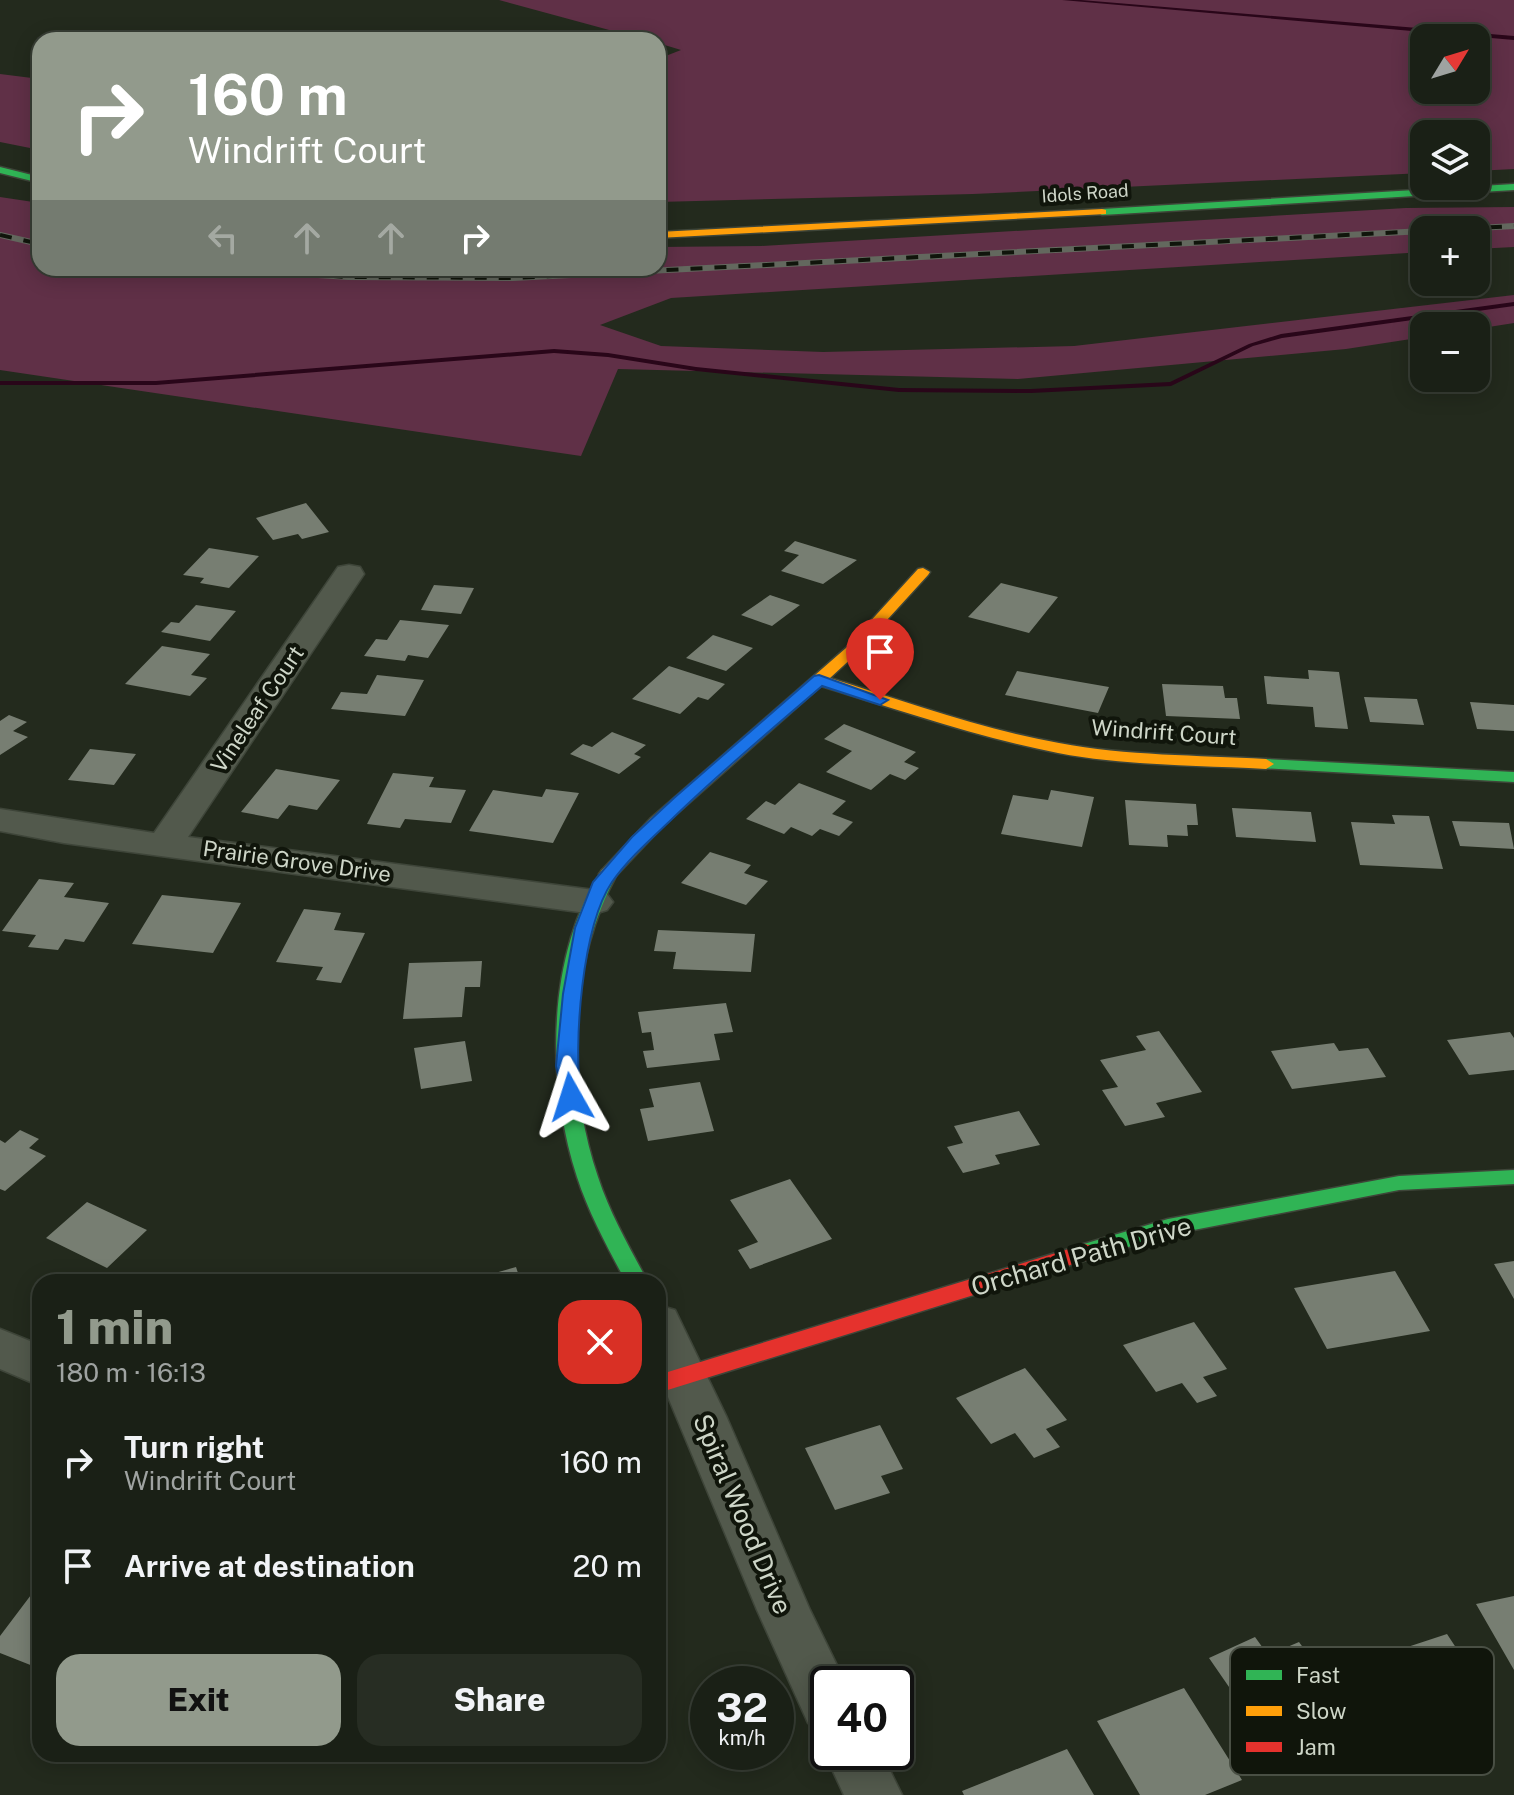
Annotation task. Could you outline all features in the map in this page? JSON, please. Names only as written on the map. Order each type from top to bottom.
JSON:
[{"type":"street","points":[[0,170],[32,178]]},
{"type":"street","name":"Idols Road","points":[[666,235],[857,227],[1514,187]]},
{"type":"street","points":[[633,1274],[599,1206],[581,1160],[566,1066],[572,994],[584,928],[602,882],[638,841],[884,620],[923,572]]},
{"type":"street","name":"Vineleaf Court","points":[[165,844],[349,574]]},
{"type":"street","name":"Windrift Court","points":[[819,680],[986,731],[1061,748],[1139,757],[1514,777]]},
{"type":"street","name":"Prairie Grove Drive","points":[[0,820],[64,832],[594,902]]},
{"type":"street","name":"Orchard Path Drive","points":[[671,1380],[1168,1227],[1399,1183],[1514,1177]]},
{"type":"street","points":[[0,1347],[32,1363]]},
{"type":"street","name":"Spiral Wood Drive","points":[[666,1358],[671,1380],[810,1670]]},
{"type":"street","points":[[861,1770],[873,1795]]},
{"type":"shaded area","points":[[499,0],[1514,0],[1514,169],[1490,170],[1490,120],[1410,120],[1410,174],[973,194],[666,202],[666,56],[681,50],[666,45],[666,32],[617,32]]},
{"type":"shaded area","points":[[0,74],[32,78],[32,148],[0,142]]},
{"type":"shaded area","points":[[0,197],[32,202],[32,276],[666,276],[666,247],[761,246],[1406,208],[1514,207],[1514,247],[1490,248],[1490,216],[1410,216],[1410,253],[671,298],[600,325],[661,346],[823,352],[1074,346],[1514,295],[1514,323],[1490,327],[1490,312],[1410,312],[1410,339],[1346,349],[1018,379],[618,369],[581,456],[0,370]]},
{"type":"building","points":[[306,503],[329,532],[302,539],[298,534],[273,540],[256,518]]},
{"type":"building","points":[[795,541],[857,560],[823,584],[781,571],[799,555],[784,551]]},
{"type":"building","points":[[209,548],[259,556],[229,588],[200,583],[204,578],[183,575]]},
{"type":"building","points":[[1001,583],[1058,597],[1029,633],[968,617]]},
{"type":"building","points":[[434,585],[474,588],[461,614],[421,610]]},
{"type":"building","points":[[770,595],[800,605],[772,626],[741,615]]},
{"type":"building","points":[[196,605],[236,611],[210,641],[161,632],[171,622],[179,623]]},
{"type":"building","points":[[400,620],[449,625],[428,658],[408,655],[405,661],[364,656],[376,639],[387,640]]},
{"type":"building","points":[[713,635],[753,648],[726,671],[686,658]]},
{"type":"building","points":[[162,646],[210,654],[191,675],[207,678],[190,696],[125,684]]},
{"type":"building","points":[[669,666],[725,684],[708,700],[698,697],[680,714],[632,699]]},
{"type":"building","points":[[1308,670],[1339,672],[1348,729],[1315,727],[1313,707],[1267,704],[1264,676],[1309,679]]},
{"type":"building","points":[[1017,671],[1109,687],[1098,713],[1005,695]]},
{"type":"building","points":[[377,675],[424,680],[405,716],[331,709],[341,692],[367,694]]},
{"type":"building","points":[[1162,684],[1223,686],[1225,698],[1237,698],[1240,719],[1166,716]]},
{"type":"building","points":[[1364,697],[1417,699],[1424,725],[1370,722]]},
{"type":"building","points":[[1470,702],[1514,705],[1514,731],[1477,729]]},
{"type":"building","points":[[9,715],[27,722],[13,731],[28,737],[0,755],[0,721]]},
{"type":"building","points":[[844,724],[916,752],[904,762],[919,768],[905,780],[890,774],[871,790],[826,772],[852,751],[824,739]]},
{"type":"building","points":[[612,732],[646,745],[634,754],[641,757],[619,774],[570,754],[583,744],[592,747]]},
{"type":"building","points":[[90,749],[136,754],[114,785],[68,780]]},
{"type":"building","points":[[276,769],[340,780],[317,810],[289,805],[278,819],[241,812]]},
{"type":"building","points":[[393,773],[434,777],[429,787],[466,790],[451,823],[405,819],[400,828],[367,824]]},
{"type":"building","points":[[799,783],[846,801],[832,814],[853,822],[839,836],[820,829],[812,836],[791,827],[784,834],[746,819],[766,801],[775,805]]},
{"type":"building","points":[[546,789],[579,793],[553,843],[469,831],[493,790],[542,797]]},
{"type":"building","points":[[1051,790],[1094,797],[1082,847],[1001,834],[1013,795],[1048,800]]},
{"type":"building","points":[[1125,800],[1196,804],[1198,825],[1187,825],[1188,836],[1167,835],[1168,847],[1129,845]]},
{"type":"building","points":[[1232,808],[1311,812],[1316,842],[1236,837]]},
{"type":"building","points":[[1392,815],[1429,816],[1443,869],[1360,865],[1351,822],[1395,824]]},
{"type":"building","points":[[1452,821],[1509,823],[1514,849],[1460,846]]},
{"type":"building","points":[[710,852],[751,865],[744,873],[768,881],[746,905],[681,883]]},
{"type":"building","points":[[39,879],[74,883],[64,897],[109,903],[84,942],[65,939],[58,950],[28,947],[36,935],[2,931]]},
{"type":"building","points":[[162,895],[241,903],[213,953],[132,944]]},
{"type":"building","points":[[304,909],[341,913],[334,930],[365,933],[341,983],[316,980],[323,967],[276,962]]},
{"type":"building","points":[[658,930],[755,934],[751,972],[673,969],[676,952],[654,951]]},
{"type":"building","points":[[482,961],[480,987],[465,987],[462,1017],[403,1019],[409,963]]},
{"type":"building","points":[[726,1003],[733,1032],[714,1034],[720,1060],[647,1068],[643,1051],[654,1050],[651,1032],[642,1033],[638,1012]]},
{"type":"building","points":[[1159,1031],[1202,1092],[1156,1103],[1165,1117],[1125,1126],[1102,1090],[1118,1087],[1100,1060],[1146,1050],[1136,1036]]},
{"type":"building","points":[[1510,1032],[1514,1038],[1514,1070],[1469,1075],[1447,1040]]},
{"type":"building","points":[[465,1041],[472,1081],[421,1089],[414,1048]]},
{"type":"building","points":[[1334,1043],[1339,1051],[1368,1048],[1386,1077],[1292,1089],[1271,1051]]},
{"type":"building","points":[[700,1082],[714,1131],[648,1141],[640,1109],[654,1107],[649,1089]]},
{"type":"building","points":[[1019,1111],[1040,1145],[995,1155],[1000,1164],[963,1173],[947,1147],[963,1143],[954,1126]]},
{"type":"building","points":[[20,1130],[39,1139],[29,1148],[46,1156],[5,1191],[0,1189],[0,1140],[5,1143]]},
{"type":"building","points":[[790,1179],[832,1239],[750,1269],[738,1250],[758,1242],[730,1200]]},
{"type":"building","points":[[87,1202],[147,1230],[107,1268],[46,1238]]},
{"type":"building","points":[[1514,1261],[1514,1299],[1494,1264]]},
{"type":"building","points":[[516,1267],[518,1274],[492,1274]]},
{"type":"building","points":[[1395,1271],[1430,1331],[1327,1349],[1294,1288]]},
{"type":"building","points":[[1194,1322],[1227,1369],[1203,1377],[1217,1396],[1197,1403],[1182,1383],[1156,1392],[1123,1345]]},
{"type":"building","points":[[1025,1368],[1067,1420],[1046,1429],[1060,1447],[1034,1458],[1015,1433],[991,1444],[956,1398]]},
{"type":"building","points":[[880,1425],[903,1469],[881,1476],[890,1493],[835,1510],[805,1448]]},
{"type":"building","points":[[32,1594],[32,1666],[0,1653],[0,1636]]},
{"type":"building","points":[[1514,1596],[1514,1670],[1476,1604]]},
{"type":"building","points":[[1447,1634],[1456,1647],[1408,1647]]},
{"type":"building","points":[[1255,1637],[1262,1647],[1233,1647]]},
{"type":"building","points":[[1230,1648],[1230,1688],[1209,1658]]},
{"type":"building","points":[[1184,1688],[1230,1761],[1230,1775],[1239,1775],[1242,1780],[1205,1795],[1140,1795],[1097,1721]]},
{"type":"building","points":[[1067,1749],[1094,1795],[964,1795],[962,1791]]},
{"type":"waterway","points":[[1064,0],[1514,38]]},
{"type":"waterway","points":[[0,383],[156,383],[554,351],[899,390],[1031,391],[1171,384],[1251,345],[1281,336],[1514,304]]},
{"type":"railway","points":[[1490,227],[1514,226]]},
{"type":"railway","points":[[666,270],[1410,232]]},
{"type":"railway","points":[[0,235],[32,242]]},
{"type":"railway","points":[[333,276],[552,276]]},
{"type":"traffic: fast","points":[[0,170],[32,178]]},
{"type":"traffic: fast","points":[[1102,212],[1514,187]]},
{"type":"traffic: fast","points":[[1266,764],[1514,777]]},
{"type":"traffic: fast","points":[[608,874],[591,905],[579,941],[571,981],[567,1064],[577,1143],[587,1177],[633,1274]]},
{"type":"traffic: fast","points":[[1085,1252],[1168,1227],[1399,1183],[1514,1177]]},
{"type":"traffic: slow","points":[[666,235],[1102,212]]},
{"type":"traffic: slow","points":[[608,874],[656,823],[851,651],[923,572]]},
{"type":"traffic: slow","points":[[819,680],[968,726],[1059,748],[1136,757],[1266,764]]},
{"type":"traffic: jam","points":[[666,1382],[1085,1252]]},
{"type":"route","points":[[571,1097],[566,1066],[572,994],[584,928],[602,882],[638,841],[680,801],[819,680],[880,700]]}]
